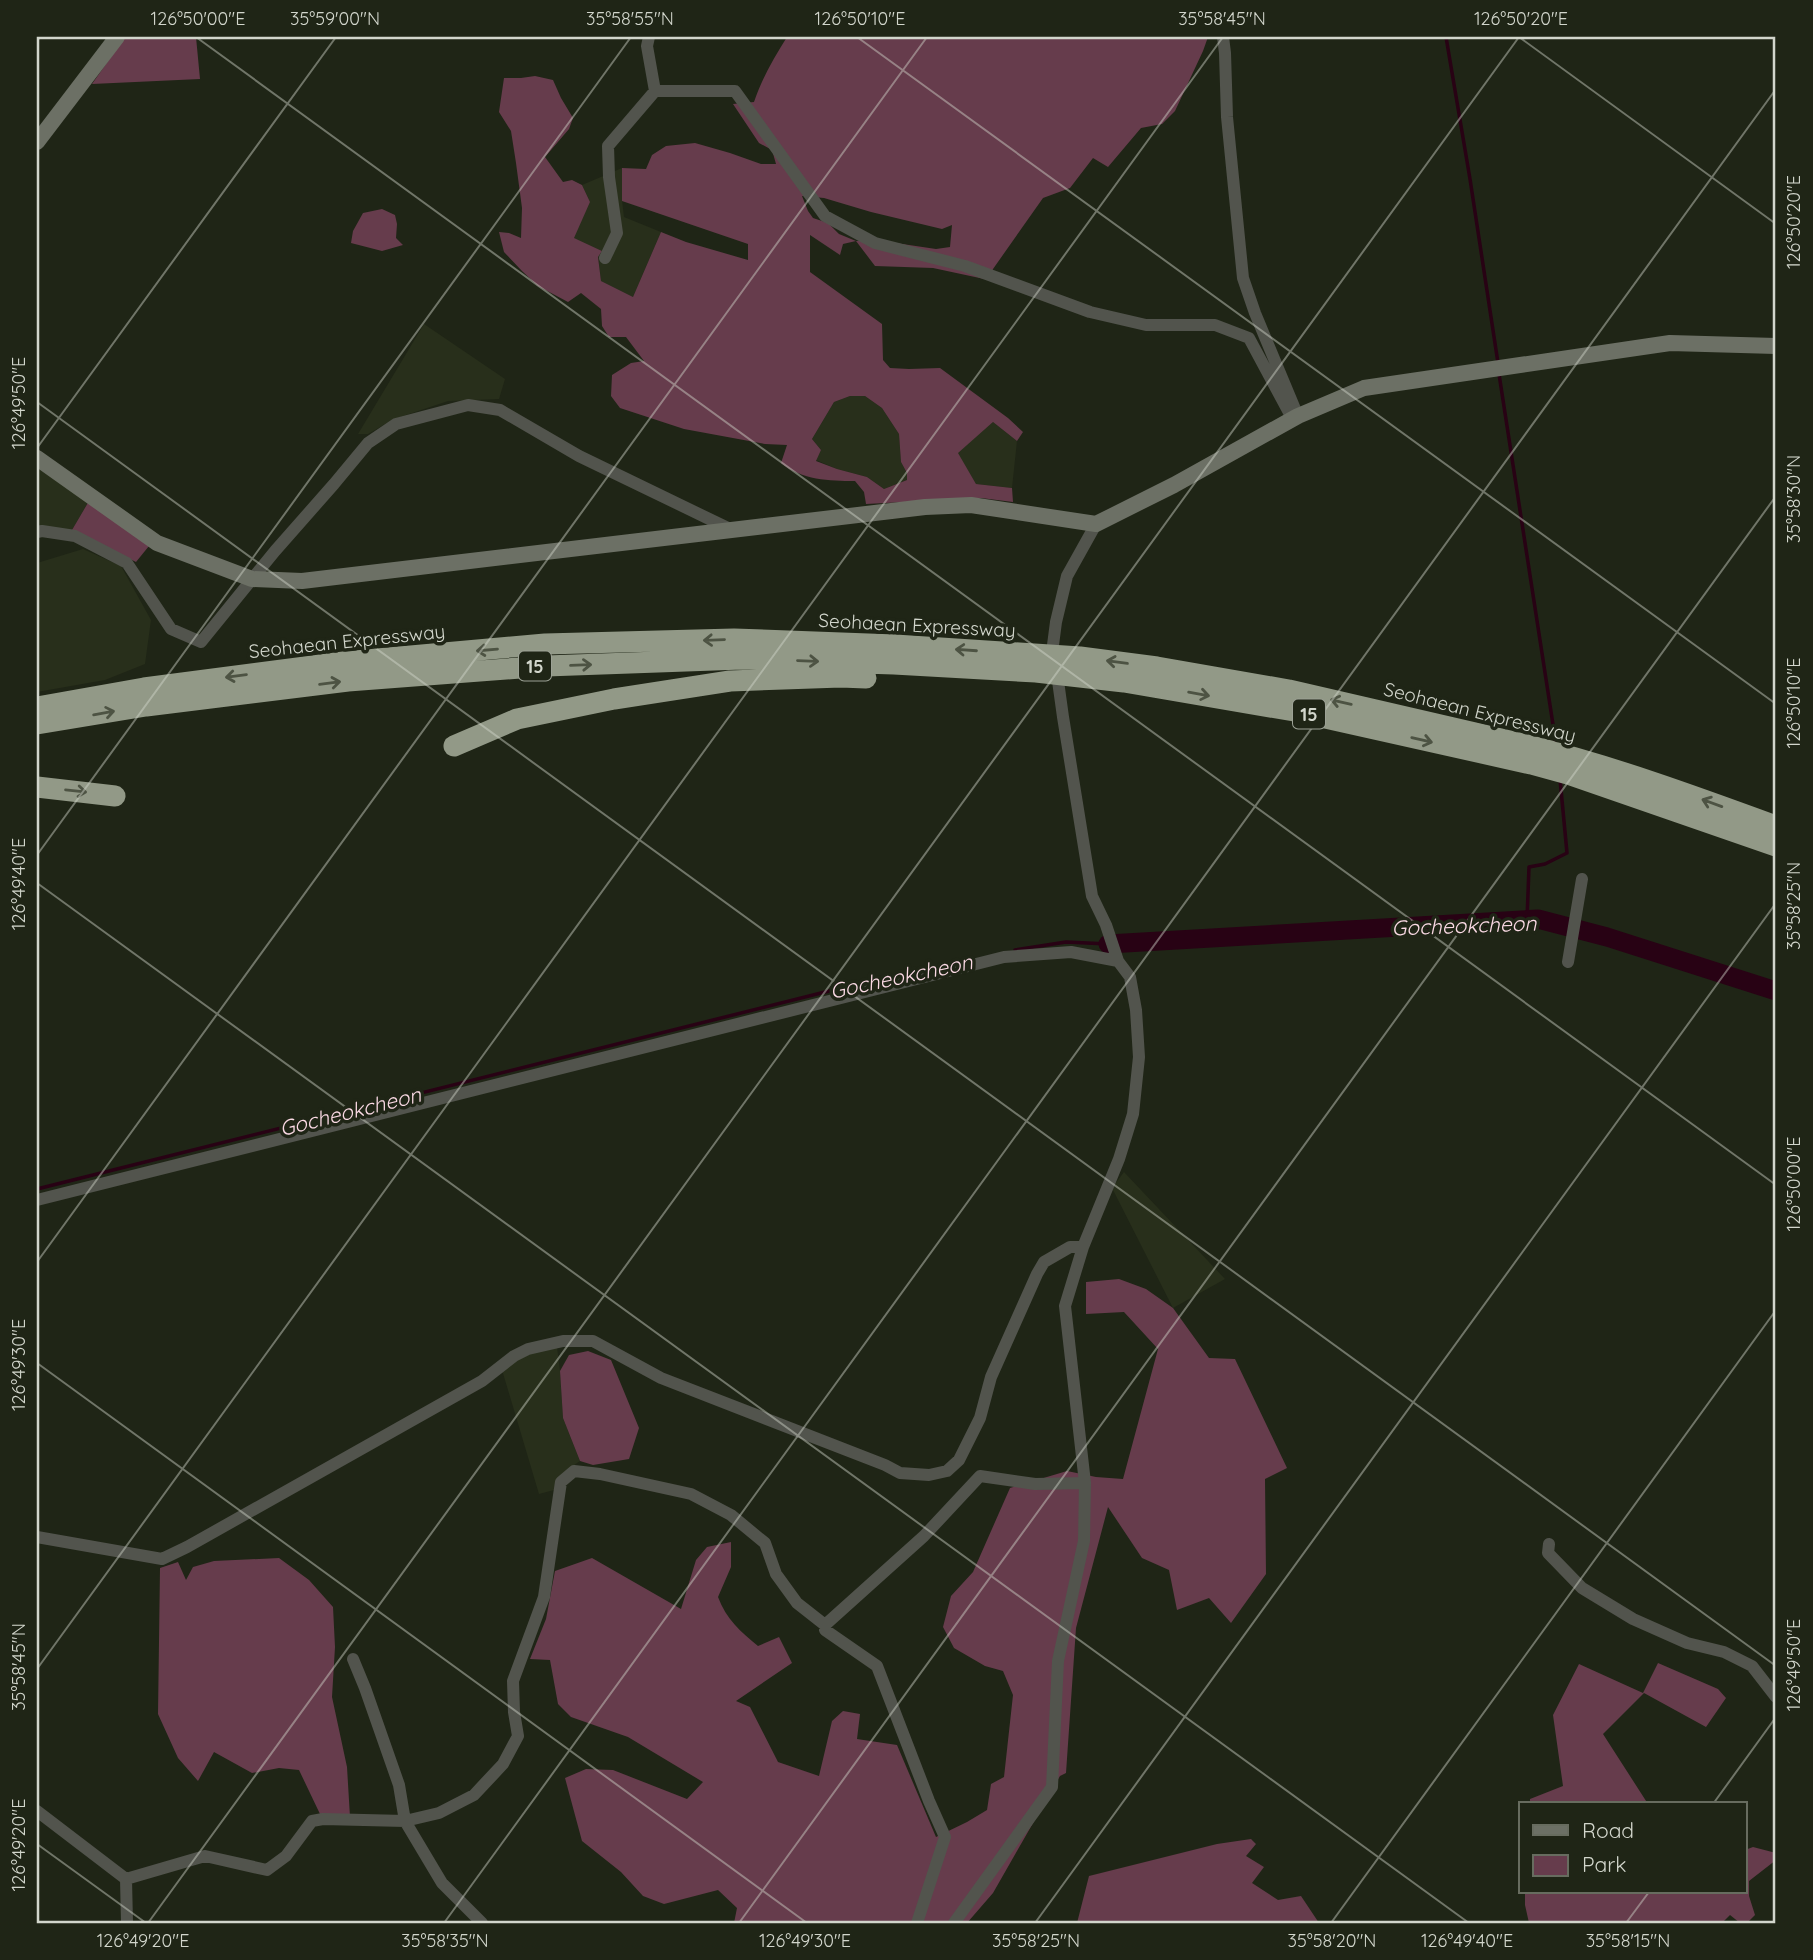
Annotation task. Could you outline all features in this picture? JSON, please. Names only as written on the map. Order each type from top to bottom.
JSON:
[{"type":"highway","name":"Seohaean Expressway","points":[[37,707],[144,688],[344,662],[545,645],[734,639],[895,645],[1036,670]]},
{"type":"highway","name":"Seohaean Expressway","points":[[37,724],[146,706],[348,681],[546,666],[742,659],[1083,673],[1529,754]]},
{"type":"highway","name":"Seohaean Expressway","points":[[1083,673],[1157,667],[1289,690],[1696,797],[1776,826]]},
{"type":"highway","points":[[454,746],[517,719],[614,699],[730,681],[1036,670],[1083,673]]},
{"type":"highway","name":"Seohaean Expressway","points":[[1569,765],[1693,816],[1776,846]]},
{"type":"highway","points":[[37,787],[116,796]]},
{"type":"street","points":[[37,142],[117,37]]},
{"type":"street","points":[[649,37],[647,46],[655,91]]},
{"type":"street","points":[[1223,37],[1227,117],[1244,278],[1295,418]]},
{"type":"street","points":[[605,258],[617,233],[609,177],[608,146],[655,91],[735,91],[825,216],[875,243],[965,266],[1090,312],[1146,325],[1215,325],[1249,338],[1295,418]]},
{"type":"street","points":[[954,1923],[1052,1787],[1058,1661],[1084,1541],[1085,1483],[1065,1306],[1083,1247],[1119,1159],[1133,1114],[1139,1057],[1136,1010],[1130,977],[1117,957],[1091,896],[1063,717],[1053,645],[1067,576],[1096,524],[1174,485],[1295,418],[1363,388],[1670,343],[1776,346]]},
{"type":"street","points":[[37,532],[75,536],[127,563],[171,629],[201,642],[368,443],[396,424],[468,405],[500,410],[579,456],[732,530]]},
{"type":"street","points":[[37,458],[157,543],[252,579],[302,581],[925,507],[971,505],[1096,524]]},
{"type":"street","points":[[1569,957],[1582,878]]},
{"type":"street","points":[[37,1200],[1004,957],[1071,952],[1117,957]]},
{"type":"street","points":[[37,1537],[162,1559],[482,1381],[514,1356],[528,1349],[564,1341],[593,1341],[661,1378],[886,1465],[900,1473],[929,1475],[947,1471],[959,1460],[980,1418],[991,1377],[1044,1262],[1070,1247],[1083,1247]]},
{"type":"street","points":[[126,1879],[205,1856],[268,1870],[286,1856],[312,1821],[405,1821],[439,1813],[474,1795],[503,1764],[518,1736],[513,1681],[544,1597],[561,1482],[574,1471],[691,1494],[731,1515],[765,1543],[776,1574],[797,1603],[825,1625],[924,1536],[980,1476],[1035,1484],[1085,1483]]},
{"type":"street","points":[[1549,1544],[1548,1553],[1582,1588],[1633,1619],[1687,1643],[1724,1652],[1752,1666],[1776,1697]]},
{"type":"street","points":[[825,1630],[877,1666],[945,1837],[917,1923]]},
{"type":"street","points":[[353,1659],[398,1786],[405,1821],[442,1883],[482,1923]]},
{"type":"street","points":[[37,1811],[126,1879]]},
{"type":"street","points":[[126,1879],[127,1923]]},
{"type":"shaded area","points":[[622,168],[624,217],[661,232],[633,297],[601,281],[598,256],[602,251],[573,238],[590,202],[582,185]]},
{"type":"shaded area","points":[[424,324],[505,379],[499,399],[448,401],[394,419],[368,434],[358,434]]},
{"type":"shaded area","points":[[850,396],[865,396],[882,408],[899,434],[901,462],[907,473],[907,480],[884,489],[867,477],[816,460],[821,450],[812,439],[834,402]]},
{"type":"shaded area","points":[[993,422],[1017,441],[1012,488],[976,484],[957,453]]},
{"type":"shaded area","points":[[37,468],[89,501],[72,530],[37,531]]},
{"type":"shaded area","points":[[83,549],[121,566],[151,620],[145,664],[105,680],[37,692],[37,563]]},
{"type":"shaded area","points":[[1124,1172],[1225,1279],[1173,1308],[1112,1188]]},
{"type":"shaded area","points":[[557,1347],[563,1418],[580,1461],[564,1472],[554,1490],[539,1494],[502,1370],[525,1354]]},
{"type":"green space","points":[[125,37],[196,37],[200,79],[92,84]]},
{"type":"green space","points":[[787,37],[1208,37],[1175,111],[1162,124],[1141,128],[1108,167],[1093,158],[1070,188],[1043,198],[993,269],[989,280],[933,268],[875,266],[856,241],[843,244],[840,255],[810,235],[810,272],[882,324],[883,360],[890,368],[940,368],[1023,432],[1017,441],[993,422],[958,453],[976,484],[1012,488],[1013,502],[981,498],[866,504],[864,492],[855,481],[826,480],[789,469],[781,463],[787,445],[765,444],[684,429],[620,408],[611,396],[612,375],[631,363],[644,361],[626,337],[609,337],[602,326],[601,309],[581,293],[568,302],[538,286],[504,252],[499,232],[521,238],[522,208],[511,131],[499,112],[504,78],[535,76],[553,80],[573,118],[569,129],[545,157],[563,182],[572,180],[582,185],[590,202],[574,238],[602,251],[598,257],[601,281],[633,297],[661,232],[748,260],[748,244],[622,201],[622,168],[646,169],[652,155],[666,146],[695,143],[761,164],[776,164],[772,150],[759,143],[733,104],[754,102]],"holes":[[[802,196],[824,198],[942,229],[952,225],[950,247],[936,249],[882,241],[856,241],[839,234],[828,223],[813,218]],[[850,396],[865,396],[882,408],[899,434],[901,462],[907,473],[907,480],[884,489],[867,477],[816,461],[821,450],[812,439],[834,402]]]},
{"type":"green space","points":[[382,209],[395,215],[396,238],[403,245],[382,251],[351,243],[353,231],[363,213]]},
{"type":"green space","points":[[89,501],[149,546],[136,562],[72,530]]},
{"type":"green space","points":[[1119,1279],[1146,1289],[1173,1308],[1209,1358],[1235,1359],[1287,1468],[1265,1479],[1266,1574],[1231,1623],[1209,1598],[1177,1610],[1169,1570],[1142,1558],[1108,1507],[1076,1628],[1066,1773],[1060,1776],[993,1893],[967,1923],[734,1923],[737,1908],[718,1890],[664,1904],[643,1896],[621,1872],[582,1841],[565,1778],[586,1769],[613,1770],[687,1799],[703,1782],[628,1737],[571,1717],[558,1704],[550,1660],[530,1659],[546,1619],[555,1571],[592,1558],[681,1609],[696,1560],[707,1547],[731,1542],[731,1567],[718,1597],[721,1605],[735,1624],[758,1646],[779,1637],[792,1663],[736,1701],[750,1707],[778,1762],[819,1776],[832,1721],[843,1711],[860,1714],[857,1739],[897,1745],[936,1837],[967,1822],[987,1810],[991,1784],[1004,1777],[1013,1695],[1003,1671],[985,1666],[954,1648],[943,1627],[951,1596],[973,1572],[1010,1488],[1067,1471],[1123,1479],[1158,1349],[1124,1312],[1086,1314],[1086,1282]]},
{"type":"green space","points":[[588,1351],[611,1360],[639,1428],[629,1459],[593,1465],[580,1461],[563,1418],[560,1371],[569,1355]]},
{"type":"green space","points":[[279,1558],[309,1580],[333,1607],[335,1647],[332,1697],[347,1767],[350,1817],[320,1814],[299,1770],[279,1768],[252,1773],[214,1752],[198,1781],[178,1758],[158,1714],[160,1568],[178,1562],[186,1580],[193,1567],[214,1561]]},
{"type":"green space","points":[[1658,1663],[1718,1689],[1726,1698],[1706,1727],[1644,1693],[1603,1734],[1647,1802],[1530,1802],[1530,1799],[1563,1786],[1553,1715],[1579,1664],[1643,1693]]},
{"type":"green space","points":[[1251,1839],[1256,1844],[1246,1856],[1264,1867],[1252,1883],[1278,1900],[1301,1896],[1319,1923],[1077,1923],[1089,1876],[1217,1844]]},
{"type":"green space","points":[[1753,1847],[1776,1853],[1776,1860],[1749,1881],[1749,1896],[1755,1915],[1747,1923],[1740,1923],[1730,1915],[1722,1923],[1529,1923],[1525,1894],[1746,1894],[1746,1850]]},
{"type":"waterway","points":[[1446,37],[1498,363]]},
{"type":"waterway","points":[[1499,374],[1556,744]]},
{"type":"waterway","points":[[1527,920],[1529,867],[1545,864],[1567,853],[1560,779]]},
{"type":"waterway","name":"Gocheokcheon","points":[[1108,944],[1538,919],[1607,937],[1776,991]]},
{"type":"waterway","name":"Gocheokcheon","points":[[1015,950],[1066,942],[1108,944]]},
{"type":"waterway","name":"Gocheokcheon","points":[[37,1189],[857,984],[959,962]]}]
